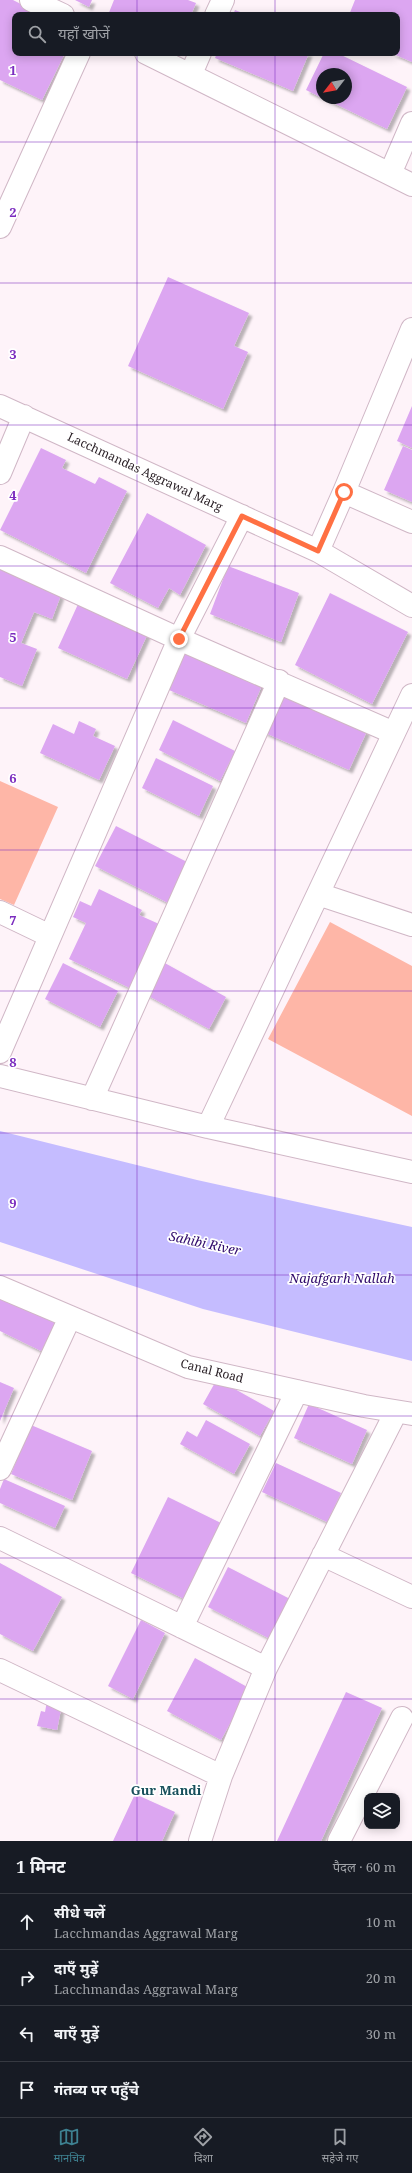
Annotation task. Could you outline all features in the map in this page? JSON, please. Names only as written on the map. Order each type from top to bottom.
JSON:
[{"type":"street","points":[[31,0],[57,12]]},
{"type":"street","points":[[217,12],[223,0]]},
{"type":"street","points":[[0,226],[78,56]]},
{"type":"street","points":[[152,56],[412,184]]},
{"type":"street","points":[[191,74],[199,56]]},
{"type":"street","points":[[390,174],[412,123]]},
{"type":"street","points":[[318,551],[412,329]]},
{"type":"street","name":"Lacchmandas Aggrawal Marg","points":[[0,406],[318,551],[412,606]]},
{"type":"street","points":[[0,473],[24,416]]},
{"type":"street","points":[[344,492],[412,522]]},
{"type":"street","points":[[0,1052],[179,639],[242,516]]},
{"type":"street","points":[[0,557],[179,639],[279,681],[394,733]]},
{"type":"street","points":[[92,1099],[279,681]]},
{"type":"street","points":[[208,1127],[412,695]]},
{"type":"street","points":[[318,894],[412,925]]},
{"type":"street","points":[[0,912],[50,936]]},
{"type":"street","points":[[0,1076],[208,1127],[412,1172]]},
{"type":"street","name":"Canal Road","points":[[0,1287],[188,1367],[404,1413]]},
{"type":"street","points":[[0,1468],[70,1317]]},
{"type":"street","points":[[182,1627],[297,1391]]},
{"type":"street","points":[[200,1841],[221,1776],[266,1668],[323,1555],[404,1413]]},
{"type":"street","points":[[0,1538],[266,1668]]},
{"type":"street","points":[[323,1555],[412,1597]]},
{"type":"street","points":[[0,1670],[221,1776]]},
{"type":"street","points":[[339,1841],[402,1718]]},
{"type":"shaded area","points":[[0,781],[58,807],[14,905],[0,899]]},
{"type":"shaded area","points":[[330,922],[412,966],[412,1116],[268,1039]]},
{"type":"water","name":"Najafgarh Nallah","points":[[0,1131],[197,1180],[412,1227],[412,1361],[203,1309],[0,1242]]},
{"type":"building","points":[[0,0],[13,0],[36,12],[12,12],[12,56],[64,56],[42,100],[0,80]]},
{"type":"building","points":[[75,0],[92,0],[89,7]]},
{"type":"building","points":[[114,0],[188,0],[196,3],[192,12],[109,12]]},
{"type":"building","points":[[355,0],[412,0],[412,62],[398,56],[400,56],[400,12],[350,12]]},
{"type":"building","points":[[216,56],[308,56],[293,91],[215,58]]},
{"type":"building","points":[[323,56],[343,56],[407,87],[387,129],[335,104],[352,104],[352,68],[317,68]]},
{"type":"building","points":[[316,69],[316,95],[306,90]]},
{"type":"building","points":[[168,277],[249,313],[234,346],[248,352],[223,409],[128,366]]},
{"type":"building","points":[[412,406],[412,448],[397,441]]},
{"type":"building","points":[[403,446],[412,450],[412,502],[384,490]]},
{"type":"building","points":[[41,448],[66,460],[62,468],[95,484],[99,477],[127,491],[86,573],[0,530]]},
{"type":"building","points":[[147,513],[206,545],[180,595],[169,588],[158,608],[110,583]]},
{"type":"building","points":[[228,566],[299,593],[281,642],[210,614]]},
{"type":"building","points":[[0,569],[61,595],[52,619],[34,612],[21,643],[37,649],[22,686],[0,677]]},
{"type":"building","points":[[330,593],[408,632],[372,704],[295,665]]},
{"type":"building","points":[[79,602],[148,633],[127,679],[58,648]]},
{"type":"building","points":[[186,649],[263,683],[246,723],[169,690]]},
{"type":"building","points":[[280,692],[367,731],[349,770],[263,732]]},
{"type":"building","points":[[173,720],[235,751],[220,781],[159,750]]},
{"type":"building","points":[[79,721],[96,729],[93,736],[115,746],[99,780],[40,753],[53,724],[74,734]]},
{"type":"building","points":[[156,758],[213,786],[199,816],[142,788]]},
{"type":"building","points":[[116,826],[193,865],[172,905],[95,866]]},
{"type":"building","points":[[99,889],[142,910],[139,915],[159,924],[134,990],[69,959],[86,923],[73,917],[80,901],[91,906]]},
{"type":"building","points":[[163,962],[226,997],[209,1029],[145,994]]},
{"type":"building","points":[[63,963],[118,991],[100,1027],[45,999]]},
{"type":"building","points":[[0,1294],[56,1322],[41,1351],[0,1331]]},
{"type":"building","points":[[217,1379],[274,1411],[260,1436],[203,1404]]},
{"type":"building","points":[[0,1382],[14,1388],[0,1421]]},
{"type":"building","points":[[309,1404],[367,1430],[352,1464],[294,1438]]},
{"type":"building","points":[[206,1420],[250,1444],[234,1474],[180,1444],[187,1431],[197,1437]]},
{"type":"building","points":[[31,1425],[92,1451],[72,1500],[11,1474]]},
{"type":"building","points":[[276,1463],[341,1493],[327,1522],[262,1492]]},
{"type":"building","points":[[4,1479],[65,1506],[55,1528],[0,1503],[0,1489]]},
{"type":"building","points":[[168,1497],[223,1524],[186,1600],[131,1573]]},
{"type":"building","points":[[0,1563],[62,1597],[33,1651],[0,1634]]},
{"type":"building","points":[[228,1567],[290,1599],[270,1639],[208,1607]]},
{"type":"building","points":[[141,1620],[165,1633],[133,1699],[108,1686]]},
{"type":"building","points":[[195,1658],[249,1688],[221,1740],[167,1711]]},
{"type":"building","points":[[346,1692],[382,1708],[321,1841],[277,1841]]},
{"type":"building","points":[[47,1701],[62,1704],[57,1730],[37,1726],[41,1711],[45,1712]]},
{"type":"building","points":[[135,1794],[175,1812],[162,1841],[113,1841]]},
{"type":"district","name":"Gur Mandi","points":[[166,1790]]},
{"type":"route","points":[[179,639],[242,516],[318,551],[344,492]]},
{"type":"water label","name":"Sahibi River","points":[[205,1243]]}]
